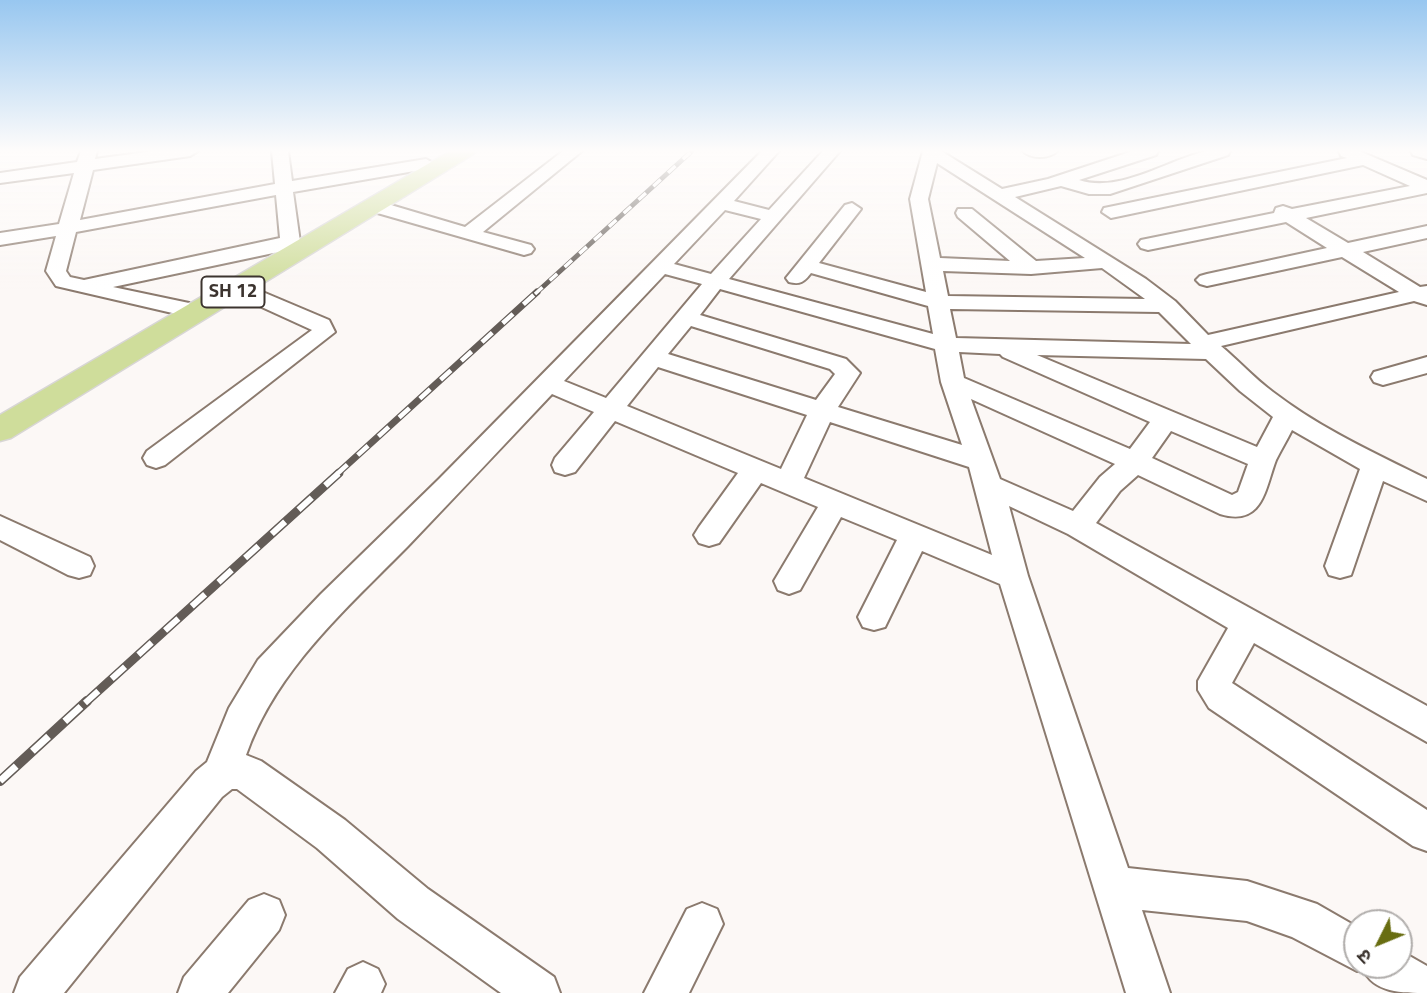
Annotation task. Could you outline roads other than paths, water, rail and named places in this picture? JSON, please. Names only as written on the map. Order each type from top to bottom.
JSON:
[{"type":"main road","name":"SH 12","points":[[0,414],[369,197]]},
{"type":"main road","name":"SH 12","points":[[0,430],[388,197]]},
{"type":"street","points":[[77,197],[56,271],[63,282],[181,308]]},
{"type":"street","points":[[0,239],[231,197]]},
{"type":"street","points":[[81,287],[290,243],[287,197]]},
{"type":"street","points":[[468,234],[515,197]]},
{"type":"street","points":[[36,993],[222,772],[241,720],[270,671],[332,603],[449,486],[726,197]]},
{"type":"street","points":[[565,465],[716,282],[792,197]]},
{"type":"street","points":[[919,197],[929,264],[939,302],[953,382],[985,473],[1013,576],[1148,993]]},
{"type":"street","points":[[1001,197],[1139,283],[1217,344],[1263,397],[1287,414],[1427,491]]},
{"type":"street","points":[[1111,212],[1183,197]]},
{"type":"street","points":[[1258,197],[1424,296]]},
{"type":"street","points":[[1149,244],[1381,197]]},
{"type":"street","points":[[720,203],[775,217]]},
{"type":"street","points":[[374,206],[524,249]]},
{"type":"street","points":[[778,299],[852,209]]},
{"type":"street","points":[[965,213],[1031,268]]},
{"type":"street","points":[[1207,280],[1427,232]]},
{"type":"street","points":[[929,264],[1031,268],[1106,262]]},
{"type":"street","points":[[659,266],[947,345],[1000,347],[1217,344],[1260,331],[1424,296]]},
{"type":"street","points":[[807,266],[939,302],[1167,306]]},
{"type":"street","points":[[156,458],[324,332],[321,325],[239,288]]},
{"type":"street","points":[[687,318],[845,368],[848,373],[822,411],[789,482]]},
{"type":"street","points":[[1000,347],[1263,460]]},
{"type":"street","points":[[655,358],[822,411],[985,473],[1427,725]]},
{"type":"street","points":[[1383,377],[1427,365]]},
{"type":"street","points":[[953,382],[1136,461],[1230,506],[1243,504],[1250,498],[1263,460],[1287,414]]},
{"type":"street","points":[[547,383],[1013,576]]},
{"type":"street","points":[[1078,526],[1110,484],[1136,461],[1166,418]]},
{"type":"street","points":[[1340,566],[1375,464]]},
{"type":"street","points":[[709,535],[757,468]]},
{"type":"street","points":[[789,581],[836,501]]},
{"type":"street","points":[[0,527],[79,566]]},
{"type":"street","points":[[873,617],[915,534]]},
{"type":"street","points":[[1249,622],[1215,681],[1215,690],[1221,697],[1427,832]]},
{"type":"street","points":[[222,772],[236,769],[248,774],[331,834],[413,904],[525,989]]},
{"type":"street","points":[[1114,887],[1247,901],[1302,919],[1343,942]]},
{"type":"street","points":[[200,993],[264,915]]},
{"type":"street","points":[[666,993],[702,924]]},
{"type":"street","points":[[1408,979],[1427,990]]},
{"type":"railway","points":[[535,294],[641,197]]},
{"type":"railway","points":[[337,474],[537,292]]},
{"type":"railway","points":[[85,703],[339,473]]},
{"type":"railway","points":[[0,781],[87,701]]}]
